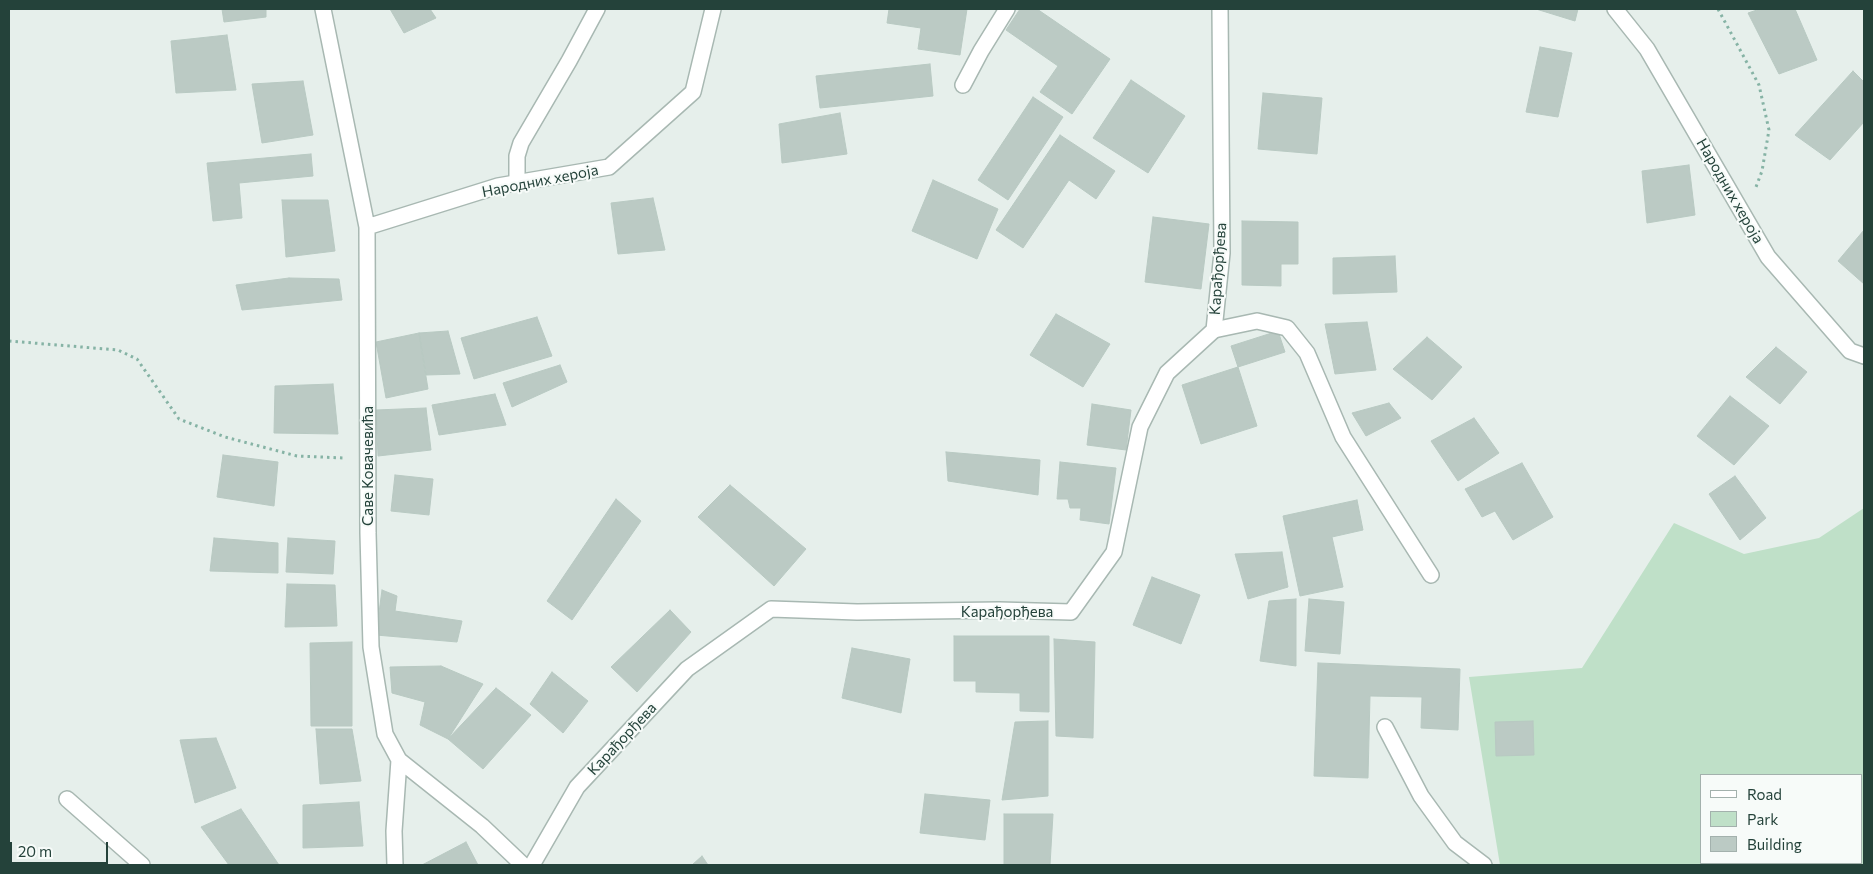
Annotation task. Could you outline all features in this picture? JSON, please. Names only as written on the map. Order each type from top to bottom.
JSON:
[{"type":"street","name":"Саве Ковачевића","points":[[323,9],[367,227],[371,647],[385,734],[399,760],[482,826],[524,865]]},
{"type":"street","points":[[517,183],[517,156],[521,142],[597,9]]},
{"type":"street","name":"Народних хероја","points":[[367,227],[498,186],[609,167],[694,92],[713,9]]},
{"type":"street","points":[[963,85],[1007,9]]},
{"type":"street","name":"Карађорђева","points":[[532,865],[577,787],[635,724],[687,669],[771,609],[857,612],[999,610],[1071,612],[1114,552],[1140,427],[1167,372],[1214,330],[1222,253],[1220,9]]},
{"type":"street","name":"Народних хероја","points":[[1616,9],[1647,49],[1768,257],[1850,351],[1864,356]]},
{"type":"street","points":[[1214,330],[1257,321],[1288,328],[1306,353],[1343,437],[1431,575]]},
{"type":"street","points":[[1385,727],[1422,796],[1455,843],[1484,865]]},
{"type":"street","points":[[395,865],[394,831],[399,760]]},
{"type":"street","points":[[67,799],[142,865]]},
{"type":"path","points":[[1718,9],[1759,85],[1769,130],[1762,171],[1744,216]]},
{"type":"path","points":[[9,341],[118,350],[137,359],[179,419],[226,437],[297,456],[368,459]]},
{"type":"green space","points":[[1864,508],[1864,865],[1500,865],[1469,677],[1582,668],[1674,523],[1744,554],[1819,538]]},
{"type":"building","points":[[222,9],[266,9],[266,17],[224,22]]},
{"type":"building","points":[[390,9],[430,9],[436,18],[404,33]]},
{"type":"building","points":[[889,9],[967,9],[960,55],[918,49],[921,28],[887,23]]},
{"type":"building","points":[[1020,9],[1037,9],[1110,59],[1072,114],[1040,92],[1058,66],[1006,30]]},
{"type":"building","points":[[1536,9],[1578,9],[1575,21]]},
{"type":"building","points":[[1760,9],[1795,9],[1817,60],[1779,74],[1748,13]]},
{"type":"building","points":[[227,35],[236,90],[176,93],[171,41]]},
{"type":"building","points":[[1540,47],[1572,53],[1558,117],[1526,112]]},
{"type":"building","points":[[930,64],[933,96],[820,108],[816,76]]},
{"type":"building","points":[[1853,71],[1864,82],[1864,122],[1830,160],[1795,135]]},
{"type":"building","points":[[1131,80],[1185,116],[1148,173],[1093,138]]},
{"type":"building","points":[[303,81],[313,135],[262,143],[252,84]]},
{"type":"building","points":[[1263,93],[1322,98],[1317,154],[1258,149]]},
{"type":"building","points":[[1033,97],[1063,117],[1008,200],[978,180]]},
{"type":"building","points":[[840,113],[847,154],[782,163],[779,124]]},
{"type":"building","points":[[1060,135],[1115,171],[1096,199],[1069,180],[1023,248],[996,230]]},
{"type":"building","points":[[311,154],[313,176],[239,183],[242,218],[213,221],[207,163]]},
{"type":"building","points":[[1689,165],[1695,215],[1647,223],[1642,171]]},
{"type":"building","points":[[933,180],[998,209],[977,259],[912,231]]},
{"type":"building","points":[[653,198],[665,250],[618,254],[611,203]]},
{"type":"building","points":[[282,200],[328,200],[335,251],[286,257]]},
{"type":"building","points":[[1153,217],[1209,224],[1201,289],[1145,282]]},
{"type":"building","points":[[1242,221],[1298,222],[1298,264],[1281,264],[1281,286],[1242,285]]},
{"type":"building","points":[[1864,230],[1864,284],[1838,261]]},
{"type":"building","points":[[1395,256],[1397,292],[1333,294],[1333,258]]},
{"type":"building","points":[[289,278],[339,279],[342,300],[242,310],[236,285]]},
{"type":"building","points":[[1056,314],[1110,344],[1083,387],[1030,355]]},
{"type":"building","points":[[537,317],[552,356],[474,379],[461,338]]},
{"type":"building","points":[[1367,322],[1376,370],[1335,374],[1325,324]]},
{"type":"building","points":[[448,331],[460,374],[426,375],[419,333]]},
{"type":"building","points":[[1278,331],[1285,352],[1238,367],[1231,346]]},
{"type":"building","points":[[419,333],[428,389],[386,398],[376,342]]},
{"type":"building","points":[[1427,337],[1462,367],[1432,400],[1393,369]]},
{"type":"building","points":[[1776,347],[1807,372],[1780,404],[1746,377]]},
{"type":"building","points":[[560,365],[567,382],[512,407],[503,383]]},
{"type":"building","points":[[1238,367],[1257,426],[1201,444],[1182,385]]},
{"type":"building","points":[[333,384],[338,434],[274,433],[275,386]]},
{"type":"building","points":[[495,394],[506,425],[439,435],[432,405]]},
{"type":"building","points":[[1730,396],[1769,426],[1734,465],[1697,436]]},
{"type":"building","points":[[1389,403],[1401,418],[1366,436],[1352,413]]},
{"type":"building","points":[[1092,404],[1131,410],[1126,450],[1087,445]]},
{"type":"building","points":[[426,408],[431,450],[378,456],[376,410]]},
{"type":"building","points":[[1474,418],[1499,453],[1458,481],[1431,441]]},
{"type":"building","points":[[946,452],[1040,460],[1038,495],[948,481]]},
{"type":"building","points":[[223,455],[278,462],[274,506],[217,497]]},
{"type":"building","points":[[1060,462],[1116,468],[1109,524],[1080,520],[1081,508],[1070,508],[1068,499],[1057,499]]},
{"type":"building","points":[[1522,463],[1553,517],[1513,540],[1495,511],[1482,517],[1465,489]]},
{"type":"building","points":[[395,475],[433,479],[429,515],[391,511]]},
{"type":"building","points":[[1735,476],[1766,518],[1740,540],[1709,494]]},
{"type":"building","points":[[730,485],[806,549],[774,586],[698,517]]},
{"type":"building","points":[[616,499],[641,521],[572,620],[547,601]]},
{"type":"building","points":[[1357,500],[1363,530],[1332,537],[1343,587],[1300,596],[1283,516]]},
{"type":"building","points":[[214,538],[278,543],[278,573],[210,571]]},
{"type":"building","points":[[288,538],[335,541],[333,574],[286,572]]},
{"type":"building","points":[[1282,552],[1288,587],[1248,599],[1235,554]]},
{"type":"building","points":[[1152,577],[1200,595],[1181,644],[1133,625]]},
{"type":"building","points":[[287,584],[335,585],[337,626],[285,627]]},
{"type":"building","points":[[382,590],[397,596],[395,611],[462,621],[457,642],[376,635]]},
{"type":"building","points":[[1296,599],[1296,666],[1260,661],[1269,601]]},
{"type":"building","points":[[1309,599],[1344,602],[1340,654],[1305,651]]},
{"type":"building","points":[[670,610],[691,632],[637,692],[611,667]]},
{"type":"building","points":[[954,636],[1049,636],[1049,712],[1020,711],[1020,693],[976,692],[976,681],[954,681]]},
{"type":"building","points":[[1054,639],[1095,642],[1093,738],[1056,736]]},
{"type":"building","points":[[352,642],[352,726],[311,726],[310,643]]},
{"type":"building","points":[[852,648],[910,659],[901,713],[842,698]]},
{"type":"building","points":[[1318,663],[1460,669],[1458,730],[1421,728],[1422,697],[1370,696],[1368,778],[1314,776]]},
{"type":"building","points":[[441,666],[483,684],[448,739],[420,725],[425,702],[392,693],[390,667]]},
{"type":"building","points":[[552,672],[588,701],[563,733],[530,704]]},
{"type":"building","points":[[496,688],[531,715],[483,769],[448,739]]},
{"type":"building","points":[[1048,721],[1048,796],[1002,800],[1015,722]]},
{"type":"building","points":[[1533,721],[1534,755],[1496,756],[1495,722]]},
{"type":"building","points":[[316,729],[352,729],[361,781],[320,784]]},
{"type":"building","points":[[216,738],[236,788],[195,803],[180,740]]},
{"type":"building","points":[[925,794],[990,800],[985,840],[920,833]]},
{"type":"building","points":[[359,802],[363,846],[303,848],[303,805]]},
{"type":"building","points":[[241,809],[279,865],[229,865],[201,827]]},
{"type":"building","points":[[1004,814],[1053,814],[1050,865],[1004,865]]},
{"type":"building","points":[[466,842],[478,865],[422,865]]},
{"type":"building","points":[[702,856],[708,865],[692,865]]}]
